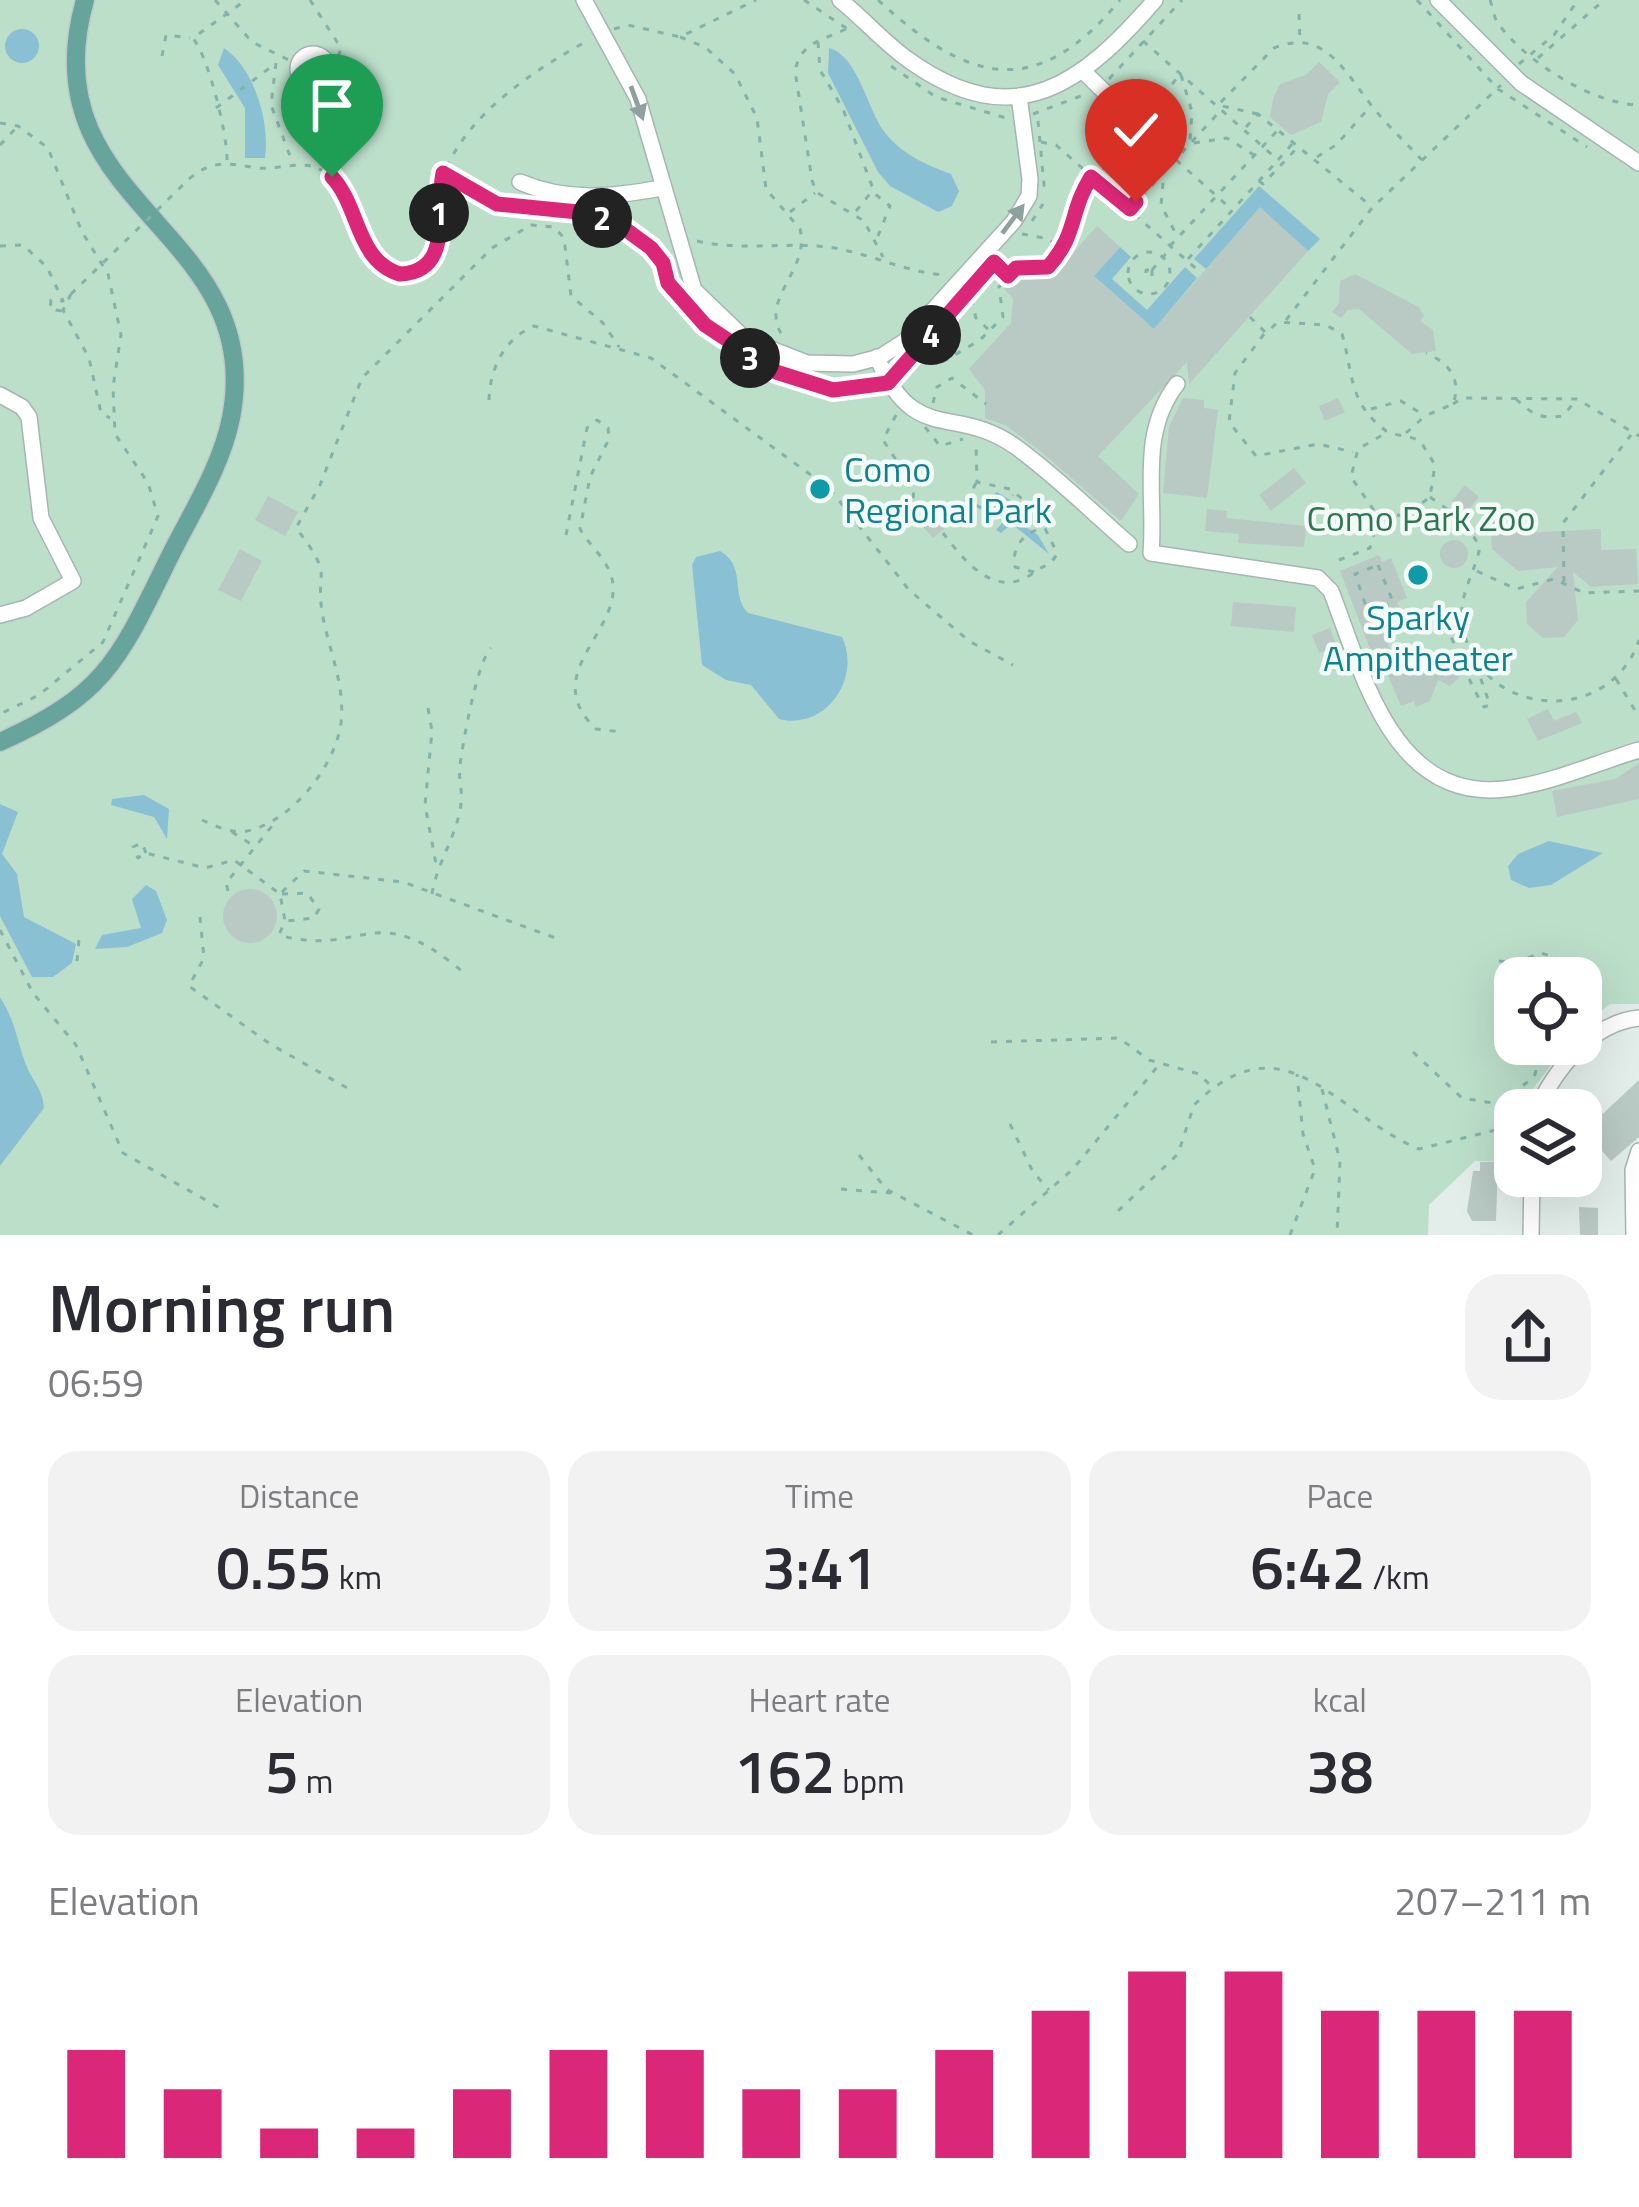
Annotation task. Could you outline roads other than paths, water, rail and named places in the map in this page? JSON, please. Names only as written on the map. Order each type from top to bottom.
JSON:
[{"type":"main road","points":[[0,742],[65,710],[118,657],[215,465],[234,391],[231,345],[214,294],[188,255],[119,184],[91,138],[77,84],[86,0]]},
{"type":"street","points":[[584,0],[638,99],[694,290],[745,339],[807,363],[853,364],[877,357],[905,340],[1022,210],[1029,196],[1034,142],[1030,115],[1020,95]]},
{"type":"street","points":[[840,0],[941,81],[1020,95],[1085,73],[1155,0]]},
{"type":"street","points":[[1438,0],[1520,83],[1639,163]]},
{"type":"street","points":[[1085,73],[1118,106]]},
{"type":"street","points":[[520,182],[544,192],[588,197],[661,188]]},
{"type":"street","points":[[877,357],[888,383],[906,405],[924,417],[992,432],[1129,544]]},
{"type":"street","points":[[1177,384],[1161,405],[1147,484],[1154,513],[1151,553],[1318,578],[1331,591],[1387,732],[1414,759],[1447,779],[1507,790],[1639,750]]},
{"type":"street","points":[[0,395],[22,406],[29,417],[41,518],[73,581],[26,608],[0,615]]},
{"type":"street","points":[[1552,1089],[1587,1041],[1606,1027],[1639,1018]]},
{"type":"street","points":[[1634,1235],[1633,1170],[1639,1151]]},
{"type":"street","points":[[1531,1235],[1532,1197]]},
{"type":"water","points":[[22,29],[34,34],[39,46],[34,58],[22,63],[10,58],[5,46],[10,34]]},
{"type":"water","points":[[224,48],[244,69],[258,98],[265,158],[245,158],[245,108],[218,65]]},
{"type":"water","points":[[829,48],[848,62],[893,142],[951,174],[959,191],[952,206],[938,212],[890,186],[878,172],[828,73]]},
{"type":"water","points":[[1259,186],[1320,239],[1308,251],[1260,208],[1206,269],[1194,259]]},
{"type":"water","points":[[1120,247],[1131,257],[1112,279],[1147,310],[1185,267],[1197,278],[1144,341],[1146,322],[1102,283],[1076,296]]},
{"type":"water","points":[[997,492],[1028,511],[1017,521],[1038,535],[1049,554],[1012,524],[1001,533],[996,530],[1007,517],[986,499]]},
{"type":"water","points":[[720,551],[733,564],[748,613],[842,637],[847,653],[843,685],[811,717],[779,719],[751,685],[726,680],[702,665],[692,565],[696,557]]},
{"type":"water","points":[[144,795],[169,809],[167,839],[154,817],[111,805],[112,799]]},
{"type":"water","points":[[0,804],[18,812],[2,854],[17,874],[24,917],[76,944],[72,963],[53,977],[32,977],[0,916]]},
{"type":"water","points":[[1549,841],[1603,853],[1551,885],[1529,888],[1511,880],[1508,866],[1518,854]]},
{"type":"water","points":[[146,885],[156,891],[167,920],[162,933],[127,947],[95,949],[102,935],[141,928],[132,899]]},
{"type":"water","points":[[0,997],[44,1108],[0,1166]]},
{"type":"place","name":"Como Regional Park","points":[[820,489]]},
{"type":"place","name":"Sparky Ampitheater","points":[[1418,575]]},
{"type":"park label","name":"Como Park Zoo","points":[[1421,517]]}]
